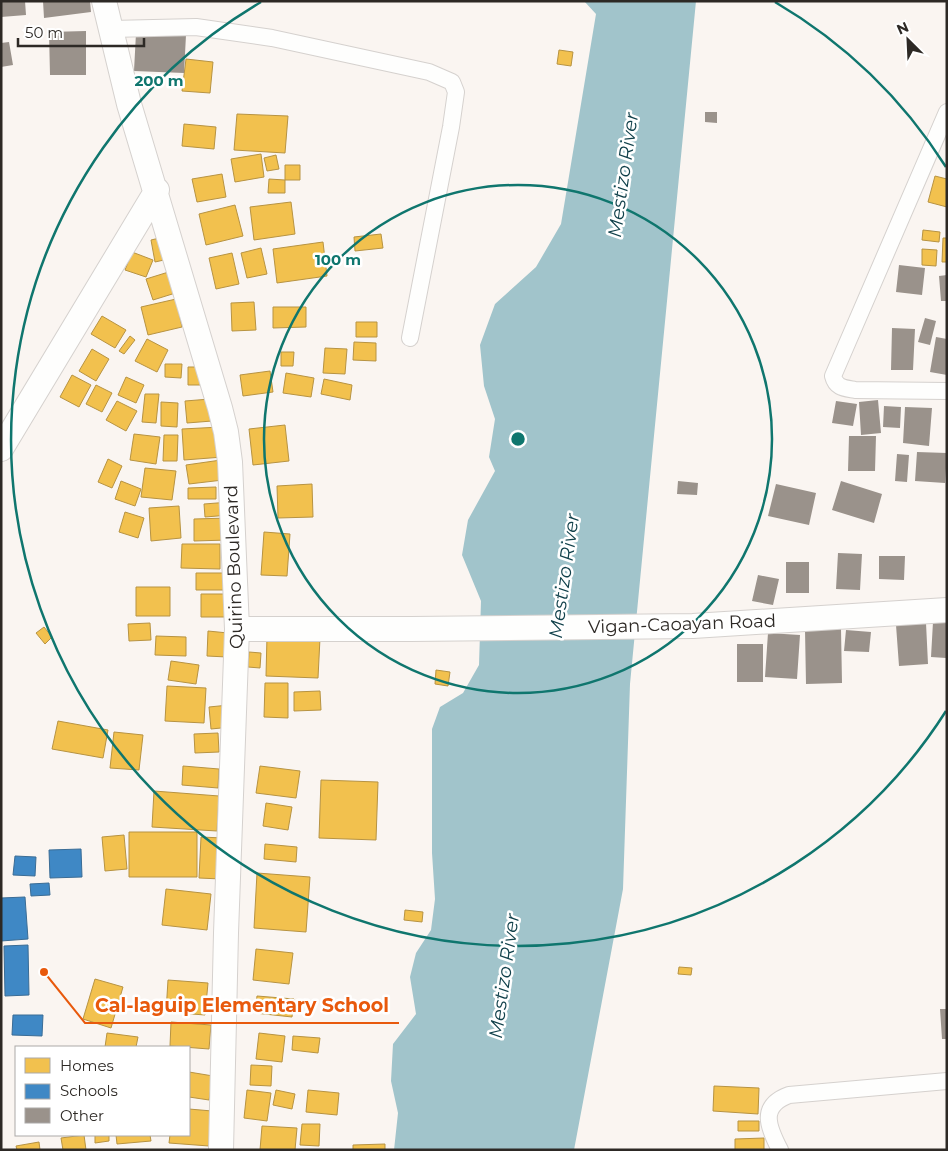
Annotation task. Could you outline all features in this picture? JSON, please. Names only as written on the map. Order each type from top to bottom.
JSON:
[{"type":"main road","name":"Quirino Boulevard","points":[[104,1],[129,104],[157,190],[226,432],[230,462],[237,628],[226,933],[222,1150]]},
{"type":"main road","points":[[1,449],[157,190]]},
{"type":"main road","name":"Vigan-Caoayan Road","points":[[237,628],[411,630],[693,626],[947,610]]},
{"type":"street","points":[[111,29],[196,27],[272,38],[429,72],[452,82],[456,92],[451,127],[410,338]]},
{"type":"street","points":[[947,112],[833,376],[835,383],[841,388],[855,390],[947,391]]},
{"type":"street","points":[[780,1150],[769,1124],[769,1110],[773,1102],[779,1099],[789,1095],[947,1081]]},
{"type":"water","name":"Mestizo River","points":[[584,1],[696,1],[630,684],[623,889],[574,1150],[394,1150],[398,1113],[391,1081],[393,1044],[416,1014],[410,977],[416,953],[431,930],[435,899],[432,853],[432,729],[440,707],[463,693],[479,665],[481,601],[462,555],[468,520],[495,471],[489,457],[495,419],[484,386],[480,345],[495,304],[536,267],[561,224],[596,14]]},
{"type":"building: Homes","points":[[559,50],[573,52],[571,66],[557,64]]},
{"type":"building: Homes","points":[[186,59],[213,62],[210,93],[182,91]]},
{"type":"building: Homes","points":[[237,114],[288,116],[285,153],[234,150]]},
{"type":"building: Homes","points":[[184,124],[216,127],[214,149],[182,146]]},
{"type":"building: Homes","points":[[261,154],[264,177],[235,182],[231,159]]},
{"type":"building: Homes","points":[[276,155],[279,169],[267,171],[264,158]]},
{"type":"building: Homes","points":[[285,165],[300,165],[300,180],[285,180]]},
{"type":"building: Homes","points":[[222,174],[226,197],[197,202],[192,179]]},
{"type":"building: Homes","points":[[935,176],[947,179],[947,207],[928,202]]},
{"type":"building: Homes","points":[[269,179],[285,180],[285,193],[268,193]]},
{"type":"building: Homes","points":[[291,202],[295,234],[254,240],[250,207]]},
{"type":"building: Homes","points":[[235,205],[243,236],[206,245],[199,214]]},
{"type":"building: Homes","points":[[923,230],[940,232],[939,242],[922,240]]},
{"type":"building: Homes","points":[[381,234],[383,248],[355,251],[354,237]]},
{"type":"building: Homes","points":[[168,236],[173,258],[155,262],[151,240]]},
{"type":"building: Homes","points":[[943,238],[947,238],[947,262],[942,262]]},
{"type":"building: Homes","points":[[323,242],[327,276],[277,283],[273,249]]},
{"type":"building: Homes","points":[[261,248],[267,274],[247,278],[241,253]]},
{"type":"building: Homes","points":[[922,249],[937,250],[936,266],[922,265]]},
{"type":"building: Homes","points":[[132,252],[153,260],[146,277],[125,270]]},
{"type":"building: Homes","points":[[232,253],[239,284],[216,289],[209,258]]},
{"type":"building: Homes","points":[[175,270],[182,291],[153,300],[146,279]]},
{"type":"building: Homes","points":[[176,299],[182,327],[148,335],[141,307]]},
{"type":"building: Homes","points":[[254,302],[256,330],[232,331],[231,303]]},
{"type":"building: Homes","points":[[273,307],[306,307],[306,327],[273,328]]},
{"type":"building: Homes","points":[[102,316],[126,330],[115,348],[91,334]]},
{"type":"building: Homes","points":[[356,322],[377,322],[377,337],[356,337]]},
{"type":"building: Homes","points":[[130,336],[135,340],[124,354],[119,351]]},
{"type":"building: Homes","points":[[147,339],[168,350],[157,372],[135,361]]},
{"type":"building: Homes","points":[[354,342],[376,343],[376,361],[353,360]]},
{"type":"building: Homes","points":[[325,348],[347,349],[345,374],[323,373]]},
{"type":"building: Homes","points":[[92,349],[109,359],[96,381],[79,371]]},
{"type":"building: Homes","points":[[281,352],[294,352],[293,366],[281,366]]},
{"type":"building: Homes","points":[[165,364],[182,364],[181,378],[165,377]]},
{"type":"building: Homes","points":[[188,367],[206,367],[206,385],[188,385]]},
{"type":"building: Homes","points":[[270,371],[273,392],[243,396],[240,375]]},
{"type":"building: Homes","points":[[286,373],[314,378],[311,397],[283,393]]},
{"type":"building: Homes","points":[[72,375],[91,385],[79,407],[60,397]]},
{"type":"building: Homes","points":[[126,377],[144,385],[136,403],[118,395]]},
{"type":"building: Homes","points":[[324,379],[352,385],[350,400],[321,394]]},
{"type":"building: Homes","points":[[96,385],[112,393],[102,412],[86,404]]},
{"type":"building: Homes","points":[[145,394],[159,394],[156,423],[142,422]]},
{"type":"building: Homes","points":[[210,399],[212,421],[187,423],[185,401]]},
{"type":"building: Homes","points":[[117,401],[137,411],[126,431],[106,420]]},
{"type":"building: Homes","points":[[161,402],[178,403],[177,427],[161,426]]},
{"type":"building: Homes","points":[[285,425],[289,461],[253,465],[249,429]]},
{"type":"building: Homes","points":[[221,427],[223,457],[184,460],[182,429]]},
{"type":"building: Homes","points":[[134,434],[160,437],[156,464],[130,460]]},
{"type":"building: Homes","points":[[164,435],[178,435],[177,461],[163,461]]},
{"type":"building: Homes","points":[[108,459],[122,466],[112,488],[98,482]]},
{"type":"building: Homes","points":[[221,460],[223,480],[189,484],[186,465]]},
{"type":"building: Homes","points":[[145,468],[176,471],[172,500],[141,497]]},
{"type":"building: Homes","points":[[121,481],[141,489],[135,506],[115,499]]},
{"type":"building: Homes","points":[[312,484],[313,517],[278,518],[277,486]]},
{"type":"building: Homes","points":[[216,487],[216,499],[188,499],[188,488]]},
{"type":"building: Homes","points":[[230,502],[230,515],[205,517],[204,504]]},
{"type":"building: Homes","points":[[179,506],[181,538],[151,541],[149,508]]},
{"type":"building: Homes","points":[[125,512],[144,518],[138,538],[119,532]]},
{"type":"building: Homes","points":[[228,518],[228,540],[194,541],[194,519]]},
{"type":"building: Homes","points":[[264,532],[290,534],[287,576],[261,575]]},
{"type":"building: Homes","points":[[182,544],[220,544],[220,569],[181,568]]},
{"type":"building: Homes","points":[[196,573],[228,573],[228,590],[196,590]]},
{"type":"building: Homes","points":[[136,587],[170,587],[170,616],[136,616]]},
{"type":"building: Homes","points":[[201,594],[226,594],[226,617],[201,617]]},
{"type":"building: Homes","points":[[150,623],[151,640],[129,641],[128,624]]},
{"type":"building: Homes","points":[[44,627],[52,637],[45,644],[36,633]]},
{"type":"building: Homes","points":[[208,631],[228,633],[227,657],[207,656]]},
{"type":"building: Homes","points":[[156,636],[186,637],[186,656],[155,655]]},
{"type":"building: Homes","points":[[267,636],[320,638],[318,678],[266,676]]},
{"type":"building: Homes","points":[[249,652],[261,653],[260,668],[248,667]]},
{"type":"building: Homes","points":[[171,661],[199,665],[196,684],[168,680]]},
{"type":"building: Homes","points":[[436,670],[450,672],[448,686],[435,684]]},
{"type":"building: Homes","points":[[265,683],[288,683],[288,718],[264,717]]},
{"type":"building: Homes","points":[[167,686],[206,688],[204,723],[165,721]]},
{"type":"building: Homes","points":[[320,691],[321,710],[294,711],[294,692]]},
{"type":"building: Homes","points":[[229,705],[231,727],[211,729],[209,707]]},
{"type":"building: Homes","points":[[58,721],[108,730],[103,758],[52,749]]},
{"type":"building: Homes","points":[[114,732],[143,735],[139,770],[110,768]]},
{"type":"building: Homes","points":[[218,733],[219,752],[195,753],[194,734]]},
{"type":"building: Homes","points":[[183,766],[219,769],[218,788],[182,785]]},
{"type":"building: Homes","points":[[260,766],[300,771],[296,798],[256,793]]},
{"type":"building: Homes","points":[[321,780],[378,782],[376,840],[319,838]]},
{"type":"building: Homes","points":[[154,791],[219,796],[217,831],[152,827]]},
{"type":"building: Homes","points":[[266,803],[292,807],[288,830],[263,826]]},
{"type":"building: Homes","points":[[129,832],[197,832],[197,877],[129,877]]},
{"type":"building: Homes","points":[[124,835],[127,869],[105,871],[102,837]]},
{"type":"building: Homes","points":[[201,837],[223,838],[221,879],[199,878]]},
{"type":"building: Homes","points":[[265,844],[297,847],[296,862],[264,859]]},
{"type":"building: Homes","points":[[257,873],[310,877],[306,932],[254,928]]},
{"type":"building: Homes","points":[[166,889],[211,894],[207,930],[162,925]]},
{"type":"building: Homes","points":[[405,910],[423,912],[422,922],[404,920]]},
{"type":"building: Homes","points":[[256,949],[293,953],[289,984],[253,980]]},
{"type":"building: Homes","points":[[679,967],[692,968],[691,975],[678,974]]},
{"type":"building: Homes","points":[[95,979],[123,987],[111,1028],[83,1019]]},
{"type":"building: Homes","points":[[168,980],[208,983],[205,1015],[166,1012]]},
{"type":"building: Homes","points":[[257,996],[294,999],[292,1017],[255,1013]]},
{"type":"building: Homes","points":[[171,1022],[211,1025],[209,1049],[190,1048],[190,1046],[170,1046]]},
{"type":"building: Homes","points":[[107,1033],[138,1037],[136,1046],[105,1046]]},
{"type":"building: Homes","points":[[259,1033],[285,1036],[282,1062],[256,1059]]},
{"type":"building: Homes","points":[[293,1036],[320,1038],[318,1053],[292,1050]]},
{"type":"building: Homes","points":[[251,1065],[272,1066],[271,1086],[250,1085]]},
{"type":"building: Homes","points":[[190,1072],[213,1076],[209,1100],[190,1097]]},
{"type":"building: Homes","points":[[714,1086],[759,1088],[758,1114],[713,1111]]},
{"type":"building: Homes","points":[[247,1090],[271,1093],[267,1121],[244,1118]]},
{"type":"building: Homes","points":[[276,1090],[295,1094],[292,1109],[273,1105]]},
{"type":"building: Homes","points":[[308,1090],[339,1093],[337,1115],[306,1112]]},
{"type":"building: Homes","points":[[190,1109],[212,1111],[209,1146],[169,1143],[170,1136],[190,1136]]},
{"type":"building: Homes","points":[[738,1121],[759,1121],[759,1131],[738,1131]]},
{"type":"building: Homes","points":[[302,1124],[320,1124],[319,1146],[300,1145]]},
{"type":"building: Homes","points":[[262,1126],[297,1128],[295,1150],[260,1150]]},
{"type":"building: Homes","points":[[84,1136],[86,1150],[63,1150],[61,1138]]},
{"type":"building: Homes","points":[[95,1136],[109,1136],[109,1141],[95,1143]]},
{"type":"building: Homes","points":[[116,1136],[150,1136],[151,1141],[117,1144]]},
{"type":"building: Homes","points":[[764,1138],[764,1150],[735,1150],[735,1139]]},
{"type":"building: Homes","points":[[39,1142],[40,1150],[17,1150],[16,1146]]},
{"type":"building: Homes","points":[[385,1144],[385,1150],[353,1150],[353,1145]]},
{"type":"building: Schools","points":[[81,849],[82,877],[50,878],[49,850]]},
{"type":"building: Schools","points":[[15,856],[36,857],[35,876],[13,875]]},
{"type":"building: Schools","points":[[49,883],[50,895],[31,896],[30,884]]},
{"type":"building: Schools","points":[[25,897],[28,939],[1,941],[1,898]]},
{"type":"building: Schools","points":[[28,945],[29,995],[5,996],[4,946]]},
{"type":"building: Schools","points":[[13,1015],[43,1015],[42,1036],[12,1035]]},
{"type":"building: Other","points":[[1,1],[25,1],[26,15],[1,17]]},
{"type":"building: Other","points":[[43,1],[90,1],[91,12],[44,18]]},
{"type":"building: Other","points":[[86,31],[86,75],[50,75],[49,32]]},
{"type":"building: Other","points":[[136,33],[186,35],[184,73],[134,71]]},
{"type":"building: Other","points":[[9,42],[13,65],[1,67],[1,43]]},
{"type":"building: Other","points":[[705,112],[717,112],[717,123],[705,122]]},
{"type":"building: Other","points":[[899,265],[925,268],[922,295],[896,292]]},
{"type":"building: Other","points":[[947,275],[947,301],[941,301],[939,276]]},
{"type":"building: Other","points":[[925,318],[936,321],[930,345],[918,342]]},
{"type":"building: Other","points":[[892,328],[915,329],[913,370],[891,370]]},
{"type":"building: Other","points":[[936,337],[947,339],[947,375],[930,372]]},
{"type":"building: Other","points":[[878,400],[881,433],[861,435],[859,402]]},
{"type":"building: Other","points":[[836,401],[857,404],[853,426],[832,423]]},
{"type":"building: Other","points":[[884,406],[901,407],[900,428],[883,427]]},
{"type":"building: Other","points":[[905,407],[932,408],[929,446],[903,443]]},
{"type":"building: Other","points":[[849,436],[876,436],[875,471],[848,471]]},
{"type":"building: Other","points":[[917,452],[947,453],[945,483],[915,481]]},
{"type":"building: Other","points":[[897,454],[909,455],[907,482],[895,481]]},
{"type":"building: Other","points":[[678,481],[698,483],[697,495],[677,494]]},
{"type":"building: Other","points":[[841,481],[882,494],[874,523],[832,510]]},
{"type":"building: Other","points":[[776,484],[816,493],[809,525],[768,516]]},
{"type":"building: Other","points":[[838,553],[862,554],[860,590],[836,589]]},
{"type":"building: Other","points":[[879,556],[905,556],[904,580],[879,579]]},
{"type":"building: Other","points":[[786,562],[809,562],[809,593],[786,593]]},
{"type":"building: Other","points":[[758,575],[779,579],[773,605],[752,601]]},
{"type":"building: Other","points":[[933,622],[947,622],[946,658],[931,657]]},
{"type":"building: Other","points":[[926,623],[928,664],[899,666],[896,625]]},
{"type":"building: Other","points":[[841,629],[842,683],[806,684],[805,630]]},
{"type":"building: Other","points":[[846,630],[871,632],[869,652],[844,651]]},
{"type":"building: Other","points":[[768,633],[800,635],[797,679],[765,677]]},
{"type":"building: Other","points":[[737,644],[763,644],[763,682],[737,682]]},
{"type":"building: Other","points":[[940,1009],[947,1009],[947,1039],[942,1039]]},
{"type":"place","name":"Cal-laguip Elementary School","points":[[44,972]]}]
